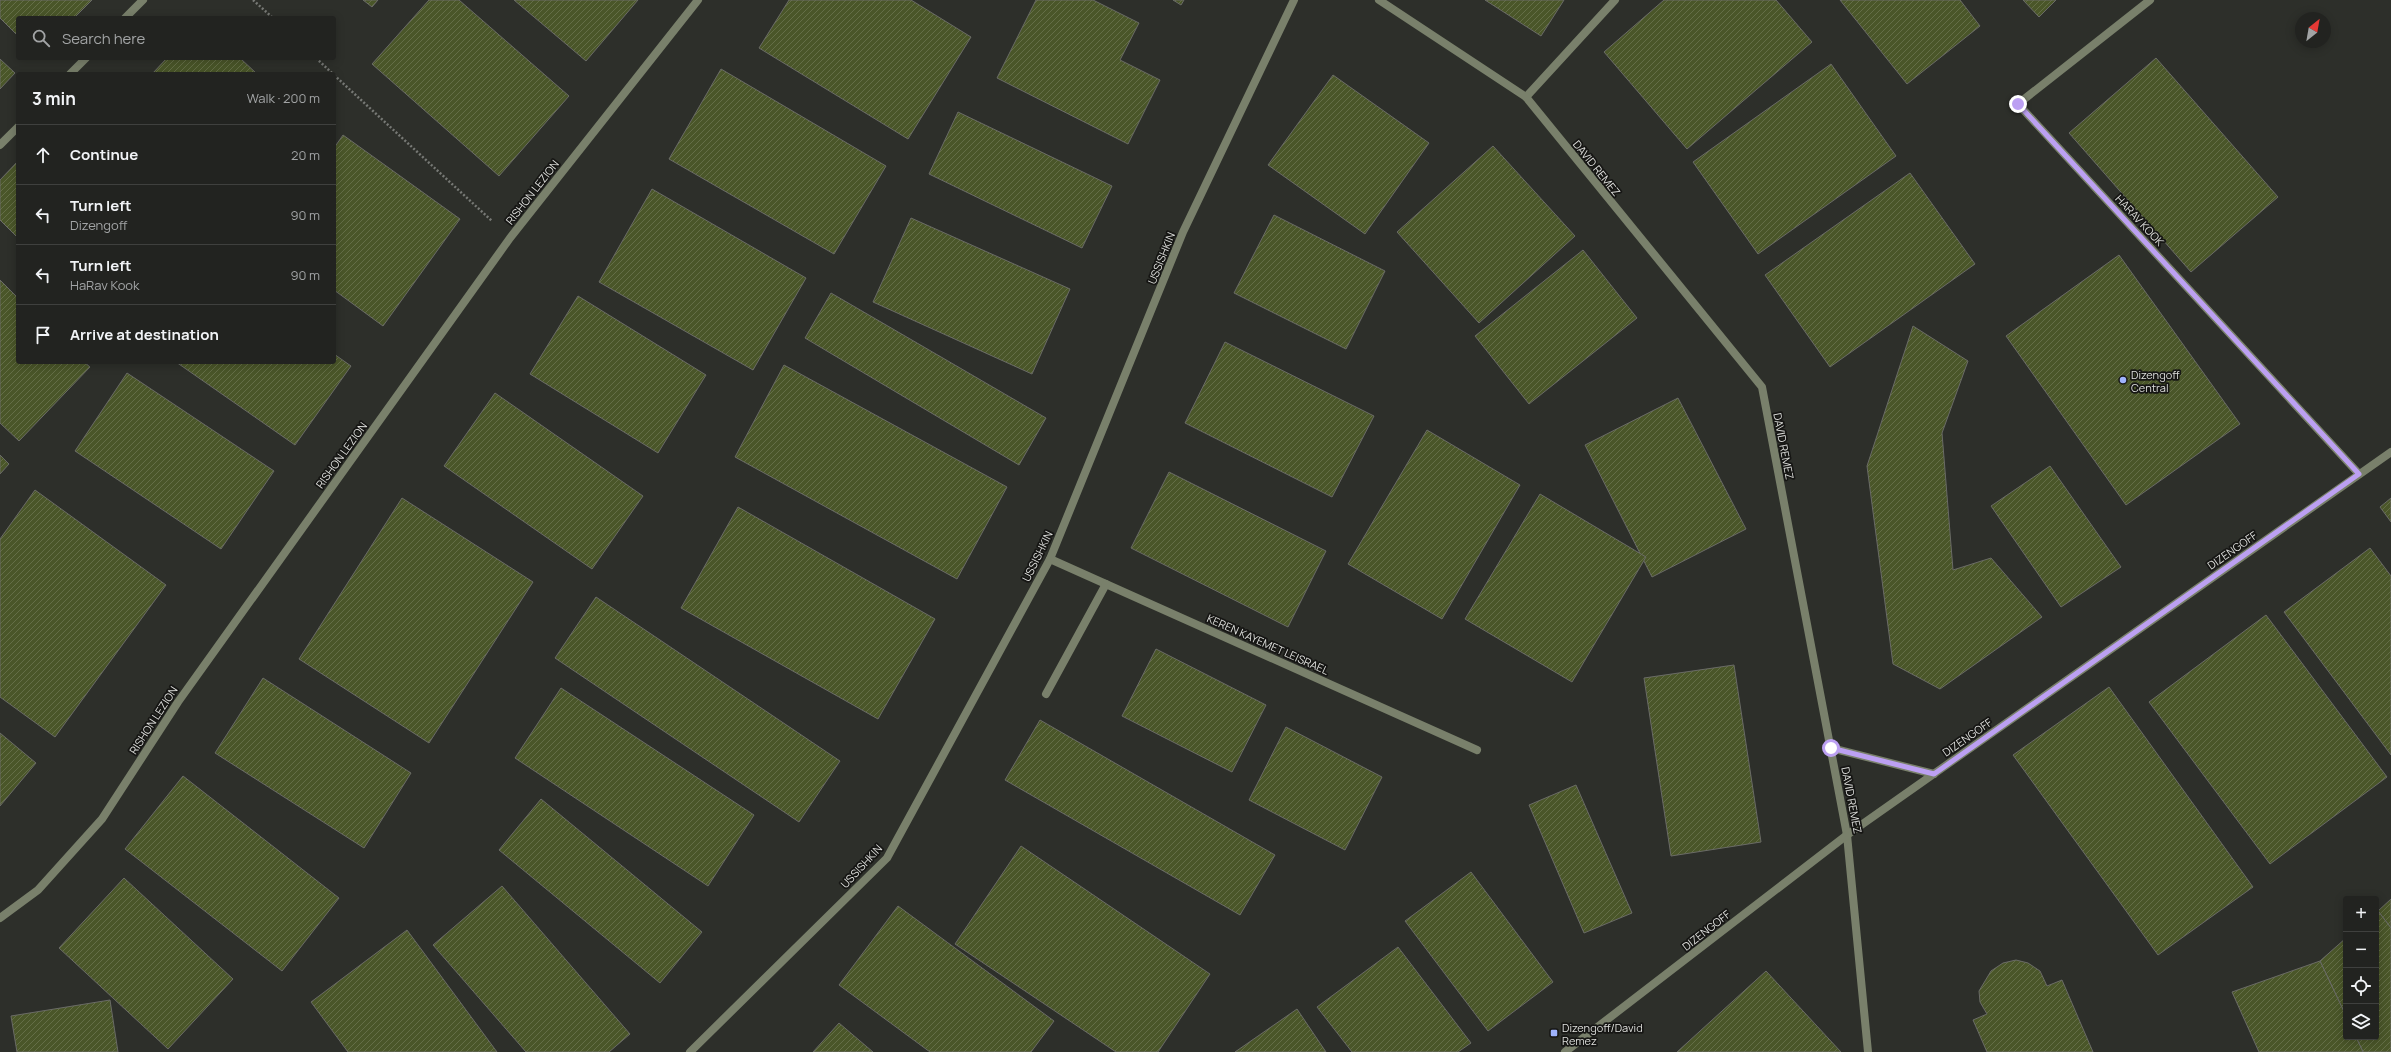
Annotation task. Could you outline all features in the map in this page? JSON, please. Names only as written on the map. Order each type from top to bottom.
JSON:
[{"type":"street","points":[[127,16],[143,0]]},
{"type":"street","name":"RISHON LEZION","points":[[0,918],[38,890],[102,819],[178,702],[510,238],[698,0]]},
{"type":"street","name":"USSISHKIN","points":[[690,1052],[887,858],[1050,559],[1183,232],[1294,0]]},
{"type":"street","name":"DAVID REMEZ","points":[[1379,0],[1526,97],[1762,387],[1847,835],[1868,1052]]},
{"type":"street","points":[[1526,97],[1615,0]]},
{"type":"street","name":"HARAV KOOK","points":[[2150,0],[2018,104],[2359,474]]},
{"type":"street","points":[[72,72],[84,60]]},
{"type":"street","points":[[0,145],[16,129]]},
{"type":"street","name":"DIZENGOFF","points":[[1565,1052],[1847,835],[2391,452]]},
{"type":"street","name":"KEREN KAYEMET LEISRAEL","points":[[1050,559],[1477,750]]},
{"type":"street","points":[[1046,694],[1106,584]]},
{"type":"street","points":[[1831,748],[1934,774]]},
{"type":"path","points":[[253,0],[271,16]]},
{"type":"path","points":[[318,60],[332,72]]},
{"type":"path","points":[[336,76],[510,238]]},
{"type":"building","points":[[0,0],[92,0],[76,16],[16,16],[16,34],[0,18]]},
{"type":"building","points":[[363,0],[378,0],[372,7]]},
{"type":"building","points":[[429,0],[459,0],[569,96],[499,176],[372,64]]},
{"type":"building","points":[[514,0],[638,0],[586,61]]},
{"type":"building","points":[[789,0],[911,0],[971,37],[908,139],[759,48]]},
{"type":"building","points":[[1036,0],[1093,0],[1139,23],[1120,60],[1160,80],[1128,144],[997,78]]},
{"type":"building","points":[[1173,0],[1184,0],[1181,5]]},
{"type":"building","points":[[1485,0],[1564,0],[1541,36]]},
{"type":"building","points":[[1664,0],[1776,0],[1812,42],[1687,149],[1604,52]]},
{"type":"building","points":[[1840,0],[1960,0],[1980,26],[1907,84]]},
{"type":"building","points":[[2023,0],[2056,0],[2039,17]]},
{"type":"building","points":[[2156,58],[2278,197],[2191,272],[2069,133]]},
{"type":"building","points":[[0,59],[15,73],[0,89]]},
{"type":"building","points":[[165,60],[242,60],[255,72],[154,72]]},
{"type":"building","points":[[1831,64],[1896,156],[1758,254],[1693,162]]},
{"type":"building","points":[[721,69],[886,166],[834,254],[669,159]]},
{"type":"building","points":[[1333,75],[1429,143],[1365,234],[1268,165]]},
{"type":"building","points":[[958,112],[1112,186],[1082,248],[929,174]]},
{"type":"building","points":[[343,135],[460,219],[383,326],[336,291],[336,145]]},
{"type":"building","points":[[1493,146],[1575,236],[1479,323],[1397,232]]},
{"type":"building","points":[[16,163],[16,236],[0,220],[0,180]]},
{"type":"building","points":[[1910,173],[1975,264],[1830,367],[1765,275]]},
{"type":"building","points":[[652,189],[806,278],[753,370],[599,282]]},
{"type":"building","points":[[1274,215],[1385,271],[1346,349],[1234,293]]},
{"type":"building","points":[[911,218],[1070,289],[1032,374],[873,302]]},
{"type":"building","points":[[1583,250],[1637,318],[1529,404],[1475,336]]},
{"type":"building","name":"Dizengoff Central","points":[[2119,255],[2240,424],[2126,505],[2006,336]]},
{"type":"building","points":[[0,280],[16,296],[16,364],[86,364],[90,367],[19,441],[0,423]]},
{"type":"building","points":[[831,293],[1046,418],[1019,465],[805,338]]},
{"type":"building","points":[[578,296],[706,375],[658,453],[530,374]]},
{"type":"building","points":[[1913,326],[1968,361],[1942,433],[1953,570],[1991,558],[2042,617],[1940,689],[1893,664],[1867,466]]},
{"type":"building","points":[[1225,342],[1374,416],[1332,497],[1185,423]]},
{"type":"building","points":[[336,355],[351,366],[295,445],[179,364],[336,364]]},
{"type":"building","points":[[784,365],[1007,487],[957,579],[735,457]]},
{"type":"building","points":[[127,373],[274,471],[221,549],[75,451]]},
{"type":"building","points":[[495,393],[643,496],[592,569],[444,466]]},
{"type":"building","points":[[1678,398],[1746,529],[1652,577],[1585,445]]},
{"type":"building","points":[[1427,430],[1520,485],[1442,619],[1348,564]]},
{"type":"building","points":[[0,455],[9,464],[0,474]]},
{"type":"building","points":[[2050,466],[2121,567],[2061,607],[1991,506]]},
{"type":"building","points":[[1169,472],[1326,551],[1288,627],[1131,548]]},
{"type":"building","points":[[35,490],[166,585],[55,737],[0,697],[0,539]]},
{"type":"building","points":[[1540,494],[1646,557],[1572,682],[1465,619]]},
{"type":"building","points":[[402,498],[533,582],[429,743],[299,659]]},
{"type":"building","points":[[2391,498],[2391,522],[2380,507]]},
{"type":"building","points":[[738,507],[935,619],[878,719],[681,608]]},
{"type":"building","points":[[2370,548],[2391,576],[2391,755],[2284,612]]},
{"type":"building","points":[[596,597],[840,761],[799,822],[555,658]]},
{"type":"building","points":[[2266,615],[2387,777],[2270,864],[2149,702]]},
{"type":"building","points":[[1156,649],[1266,705],[1232,772],[1122,716]]},
{"type":"building","points":[[1734,665],[1761,842],[1671,856],[1644,678]]},
{"type":"building","points":[[263,678],[411,773],[364,848],[215,753]]},
{"type":"building","points":[[2109,687],[2253,887],[2158,955],[2013,755]]},
{"type":"building","points":[[561,688],[754,815],[708,886],[515,758]]},
{"type":"building","points":[[1040,720],[1275,855],[1240,915],[1005,780]]},
{"type":"building","points":[[1286,727],[1382,777],[1345,850],[1249,800]]},
{"type":"building","points":[[0,733],[36,763],[0,806]]},
{"type":"building","points":[[183,776],[339,898],[282,971],[125,849]]},
{"type":"building","points":[[1576,785],[1632,913],[1584,933],[1529,805]]},
{"type":"building","points":[[541,799],[702,932],[660,983],[499,850]]},
{"type":"building","points":[[1021,846],[1210,974],[1158,1052],[1116,1052],[955,944]]},
{"type":"building","points":[[1471,872],[1553,982],[1488,1031],[1405,921]]},
{"type":"building","points":[[124,878],[233,979],[168,1049],[59,948]]},
{"type":"building","points":[[502,886],[630,1034],[609,1052],[526,1052],[433,945]]},
{"type":"building","points":[[2391,899],[2391,928],[2379,912],[2379,910]]},
{"type":"building","points":[[898,906],[1054,1021],[1031,1052],[930,1052],[839,985]]},
{"type":"building","points":[[2379,912],[2391,928],[2391,1052],[2363,1052],[2357,1040],[2379,1040]]},
{"type":"building","points":[[407,930],[497,1052],[348,1052],[311,1002]]},
{"type":"building","points":[[2343,941],[2343,1010],[2320,961]]},
{"type":"building","points":[[1398,947],[1471,1043],[1458,1052],[1352,1052],[1317,1007]]},
{"type":"building","points":[[2016,960],[2028,963],[2040,971],[2047,986],[2062,980],[2093,1052],[1987,1052],[1973,1020],[1987,1014],[1980,1002],[1979,991],[1991,971],[2003,963]]},
{"type":"building","points":[[2320,961],[2343,1010],[2343,1040],[2357,1040],[2363,1052],[2259,1052],[2232,992]]},
{"type":"building","points":[[1766,971],[1841,1052],[1677,1052]]},
{"type":"building","points":[[110,1000],[118,1052],[17,1052],[11,1016]]},
{"type":"building","points":[[1297,1009],[1326,1052],[1235,1052]]},
{"type":"building","points":[[839,1023],[873,1052],[813,1052]]},
{"type":"place","name":"Dizengoff Central","points":[[2123,380]]},
{"type":"place","name":"Dizengoff/David Remez","points":[[1554,1033]]},
{"type":"route","points":[[1831,748],[1934,774],[2359,474],[2018,104]]}]
